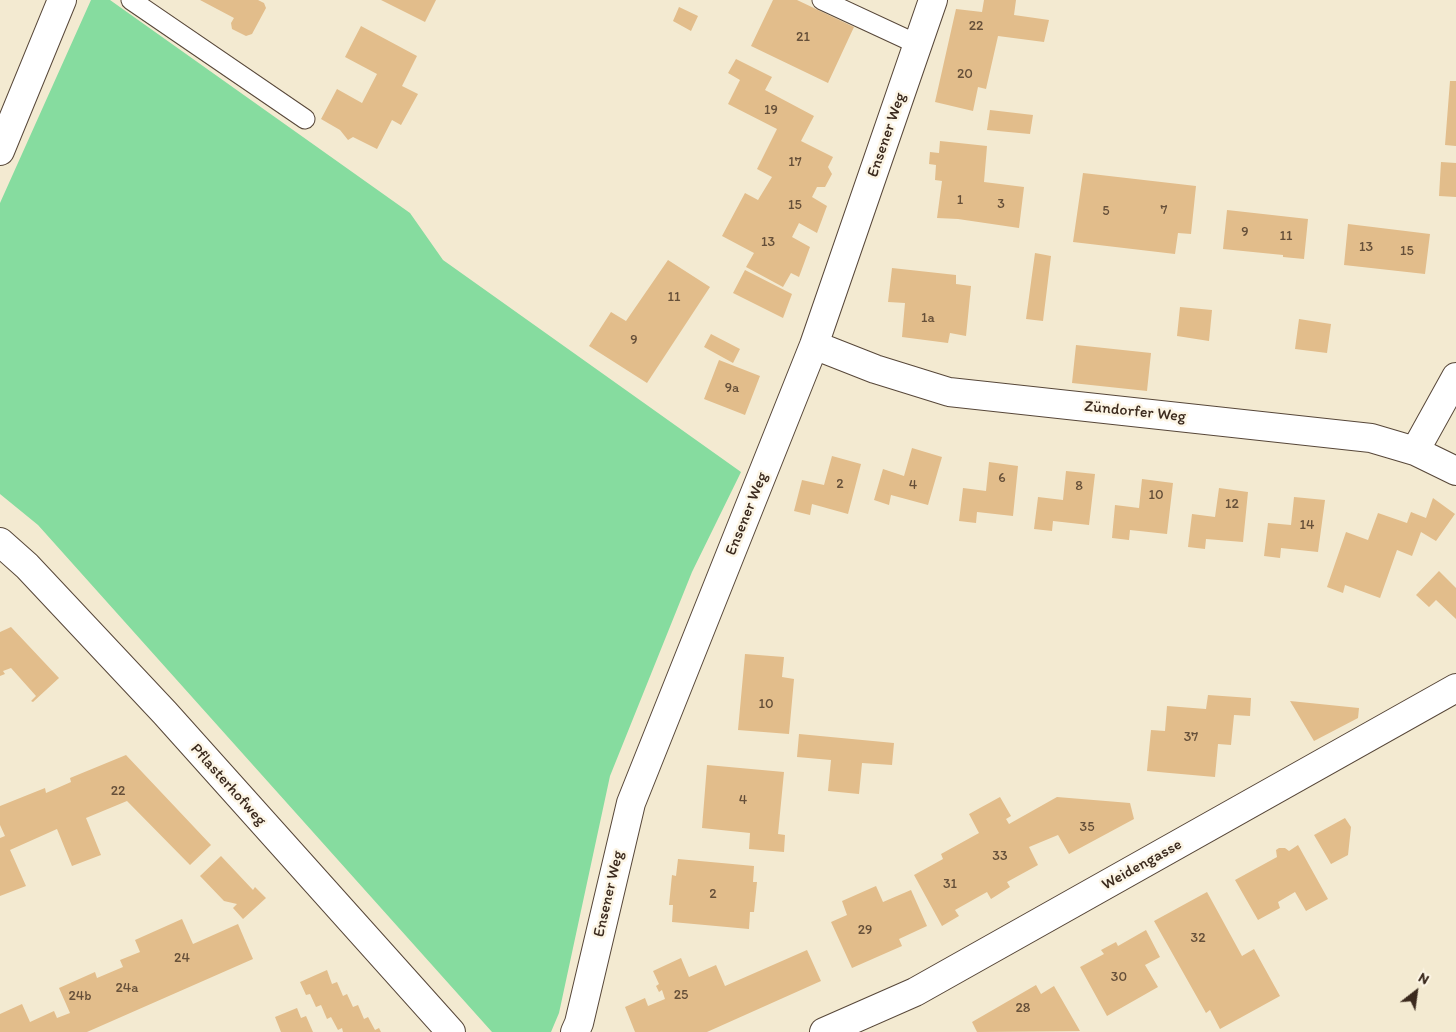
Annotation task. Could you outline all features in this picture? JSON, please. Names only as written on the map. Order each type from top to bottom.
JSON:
[{"type":"street","points":[[0,151],[62,0]]},
{"type":"street","name":"Ensener Weg","points":[[575,1032],[579,1023],[631,803],[814,345],[933,0]]},
{"type":"street","name":"Zündorfer Weg","points":[[814,345],[875,369],[949,392],[1371,438],[1415,451],[1456,471]]},
{"type":"street","points":[[1415,451],[1456,377]]},
{"type":"street","name":"Pflasterhofweg","points":[[0,542],[27,566],[165,713],[451,1032]]},
{"type":"street","name":"Weidengasse","points":[[824,1032],[915,992],[1456,688]]},
{"type":"lane","points":[[132,0],[304,119]]},
{"type":"lane","points":[[822,0],[919,45]]},
{"type":"green space","points":[[91,0],[110,0],[410,213],[443,260],[741,472],[692,572],[610,776],[559,1013],[551,1032],[492,1032],[38,525],[0,494],[0,203]]},
{"type":"building","points":[[200,0],[258,0],[264,3],[266,8],[252,34],[246,36],[232,29],[231,23],[234,18]]},
{"type":"building","points":[[381,0],[436,0],[425,22]]},
{"type":"building","points":[[773,0],[797,0],[854,27],[828,83],[751,46]]},
{"type":"building","points":[[984,0],[1016,0],[1014,15],[1049,20],[1044,42],[998,36],[986,89],[978,87],[973,111],[935,102],[956,9],[982,12]]},
{"type":"building","points":[[679,7],[698,16],[691,31],[673,21]]},
{"type":"building","points":[[361,26],[417,56],[402,86],[418,94],[401,125],[392,120],[377,149],[353,137],[348,140],[340,130],[321,119],[337,89],[362,103],[377,74],[345,57]]},
{"type":"building","points":[[736,59],[772,77],[765,90],[814,116],[801,141],[833,157],[828,167],[832,174],[825,187],[817,187],[812,197],[827,206],[817,233],[799,223],[792,237],[810,247],[799,277],[791,273],[783,287],[746,267],[754,253],[722,236],[745,193],[758,200],[772,177],[757,169],[777,129],[728,104],[740,80],[728,73]]},
{"type":"building","points":[[1450,81],[1456,81],[1456,146],[1445,145]]},
{"type":"building","points":[[990,110],[1033,115],[1030,134],[987,130]]},
{"type":"building","points":[[940,141],[987,146],[984,182],[1024,187],[1019,228],[958,219],[937,218],[942,181],[935,180],[936,165],[929,164],[930,152],[939,153]]},
{"type":"building","points":[[1441,162],[1456,163],[1456,197],[1439,196]]},
{"type":"building","points":[[1083,173],[1196,186],[1191,234],[1178,233],[1175,254],[1073,242]]},
{"type":"building","points":[[1227,210],[1308,219],[1304,259],[1223,249]]},
{"type":"building","points":[[1348,224],[1430,234],[1425,274],[1344,265]]},
{"type":"building","points":[[1035,253],[1051,256],[1043,321],[1026,319]]},
{"type":"building","points":[[668,260],[710,287],[647,383],[589,346],[611,312],[626,321]]},
{"type":"building","points":[[892,268],[956,275],[956,284],[971,286],[966,336],[950,333],[948,343],[902,337],[905,303],[888,302]]},
{"type":"building","points":[[745,270],[792,294],[783,318],[733,293]]},
{"type":"building","points":[[1180,307],[1212,310],[1209,341],[1177,336]]},
{"type":"building","points":[[1299,319],[1331,324],[1327,353],[1295,349]]},
{"type":"building","points":[[711,334],[740,349],[733,363],[704,347]]},
{"type":"building","points":[[1076,345],[1151,353],[1147,391],[1072,383]]},
{"type":"building","points":[[719,360],[760,376],[745,415],[704,399]]},
{"type":"building","points":[[912,448],[942,457],[928,505],[891,495],[889,505],[874,500],[883,469],[904,476]]},
{"type":"building","points":[[832,456],[861,464],[848,514],[812,504],[810,515],[794,511],[802,480],[824,485]]},
{"type":"building","points":[[989,462],[1018,466],[1013,516],[977,512],[976,523],[959,521],[963,488],[986,491]]},
{"type":"building","points":[[1066,471],[1095,474],[1089,525],[1053,521],[1052,531],[1034,529],[1038,497],[1063,500]]},
{"type":"building","points":[[1142,479],[1173,483],[1167,534],[1130,530],[1129,540],[1112,538],[1115,505],[1139,508]]},
{"type":"building","points":[[1219,488],[1248,492],[1243,542],[1206,539],[1205,549],[1188,547],[1192,514],[1215,517]]},
{"type":"building","points":[[1294,497],[1325,500],[1318,552],[1281,548],[1280,558],[1264,556],[1268,523],[1291,525]]},
{"type":"building","points":[[1433,498],[1455,514],[1436,541],[1421,532],[1412,556],[1397,550],[1380,598],[1345,585],[1343,593],[1327,587],[1346,532],[1368,540],[1378,513],[1407,523],[1411,512],[1426,518]]},
{"type":"building","points":[[1439,571],[1456,588],[1456,619],[1436,600],[1429,607],[1416,595]]},
{"type":"building","points":[[11,627],[59,678],[33,702],[31,701],[36,696],[11,668],[3,671],[5,674],[0,676],[0,632]]},
{"type":"building","points":[[745,654],[784,657],[782,677],[794,679],[789,734],[738,730]]},
{"type":"building","points":[[1208,695],[1251,698],[1250,716],[1234,715],[1231,745],[1218,744],[1215,777],[1147,771],[1151,730],[1165,731],[1167,706],[1206,709]]},
{"type":"building","points":[[1290,701],[1359,708],[1358,718],[1314,741]]},
{"type":"building","points":[[799,734],[894,743],[892,765],[862,763],[859,794],[828,791],[831,760],[797,757]]},
{"type":"building","points":[[126,755],[211,845],[190,865],[127,801],[86,818],[101,855],[72,866],[57,829],[10,850],[26,886],[0,896],[0,838],[5,836],[0,825],[0,806],[45,788],[46,793],[71,782],[70,778]]},
{"type":"building","points":[[707,765],[784,772],[778,834],[785,835],[784,852],[749,849],[750,833],[702,828]]},
{"type":"building","points":[[1000,797],[1011,816],[1006,819],[1009,824],[1057,797],[1130,803],[1134,819],[1069,854],[1058,835],[1029,847],[1038,865],[1007,882],[1010,887],[991,899],[987,892],[955,910],[959,916],[942,926],[914,875],[943,859],[941,854],[979,833],[969,814]]},
{"type":"building","points":[[1345,818],[1351,827],[1348,855],[1331,864],[1314,835]]},
{"type":"building","points":[[1298,845],[1328,899],[1306,911],[1295,892],[1278,902],[1280,908],[1258,920],[1235,880],[1277,857],[1276,850],[1279,848],[1285,848],[1289,851]]},
{"type":"building","points":[[221,856],[253,890],[255,887],[266,898],[243,919],[233,908],[237,904],[224,901],[200,876]]},
{"type":"building","points":[[678,859],[754,866],[753,882],[757,882],[754,912],[750,912],[749,929],[672,922],[673,905],[669,905],[672,875],[676,876]]},
{"type":"building","points":[[876,886],[883,902],[911,890],[927,926],[899,939],[902,946],[852,968],[831,922],[847,915],[842,901]]},
{"type":"building","points":[[1207,892],[1242,956],[1254,949],[1280,996],[1220,1029],[1210,1010],[1206,1013],[1154,921]]},
{"type":"building","points":[[182,919],[193,944],[238,924],[253,959],[87,1032],[0,1032],[0,1014],[22,1004],[30,1022],[54,1011],[57,1018],[70,1013],[59,988],[95,972],[97,978],[123,967],[120,960],[140,952],[135,940]]},
{"type":"building","points":[[1146,930],[1160,957],[1145,965],[1158,987],[1107,1016],[1080,967],[1104,954],[1101,950],[1116,942],[1118,946]]},
{"type":"building","points":[[807,950],[821,981],[707,1032],[635,1032],[625,1007],[645,998],[648,1006],[665,999],[662,990],[659,992],[656,986],[659,984],[653,971],[681,958],[689,977],[716,965],[725,986]]},
{"type":"building","points":[[327,970],[332,984],[337,982],[343,996],[347,994],[353,1007],[358,1005],[364,1019],[368,1017],[375,1030],[379,1028],[381,1032],[343,1032],[342,1028],[338,1030],[331,1017],[327,1019],[321,1005],[316,1007],[310,994],[306,995],[300,982]]},
{"type":"building","points":[[1036,985],[1041,994],[1054,986],[1080,1031],[977,1032],[972,1022]]},
{"type":"building","points":[[297,1008],[301,1018],[306,1016],[313,1032],[281,1032],[275,1017]]}]
